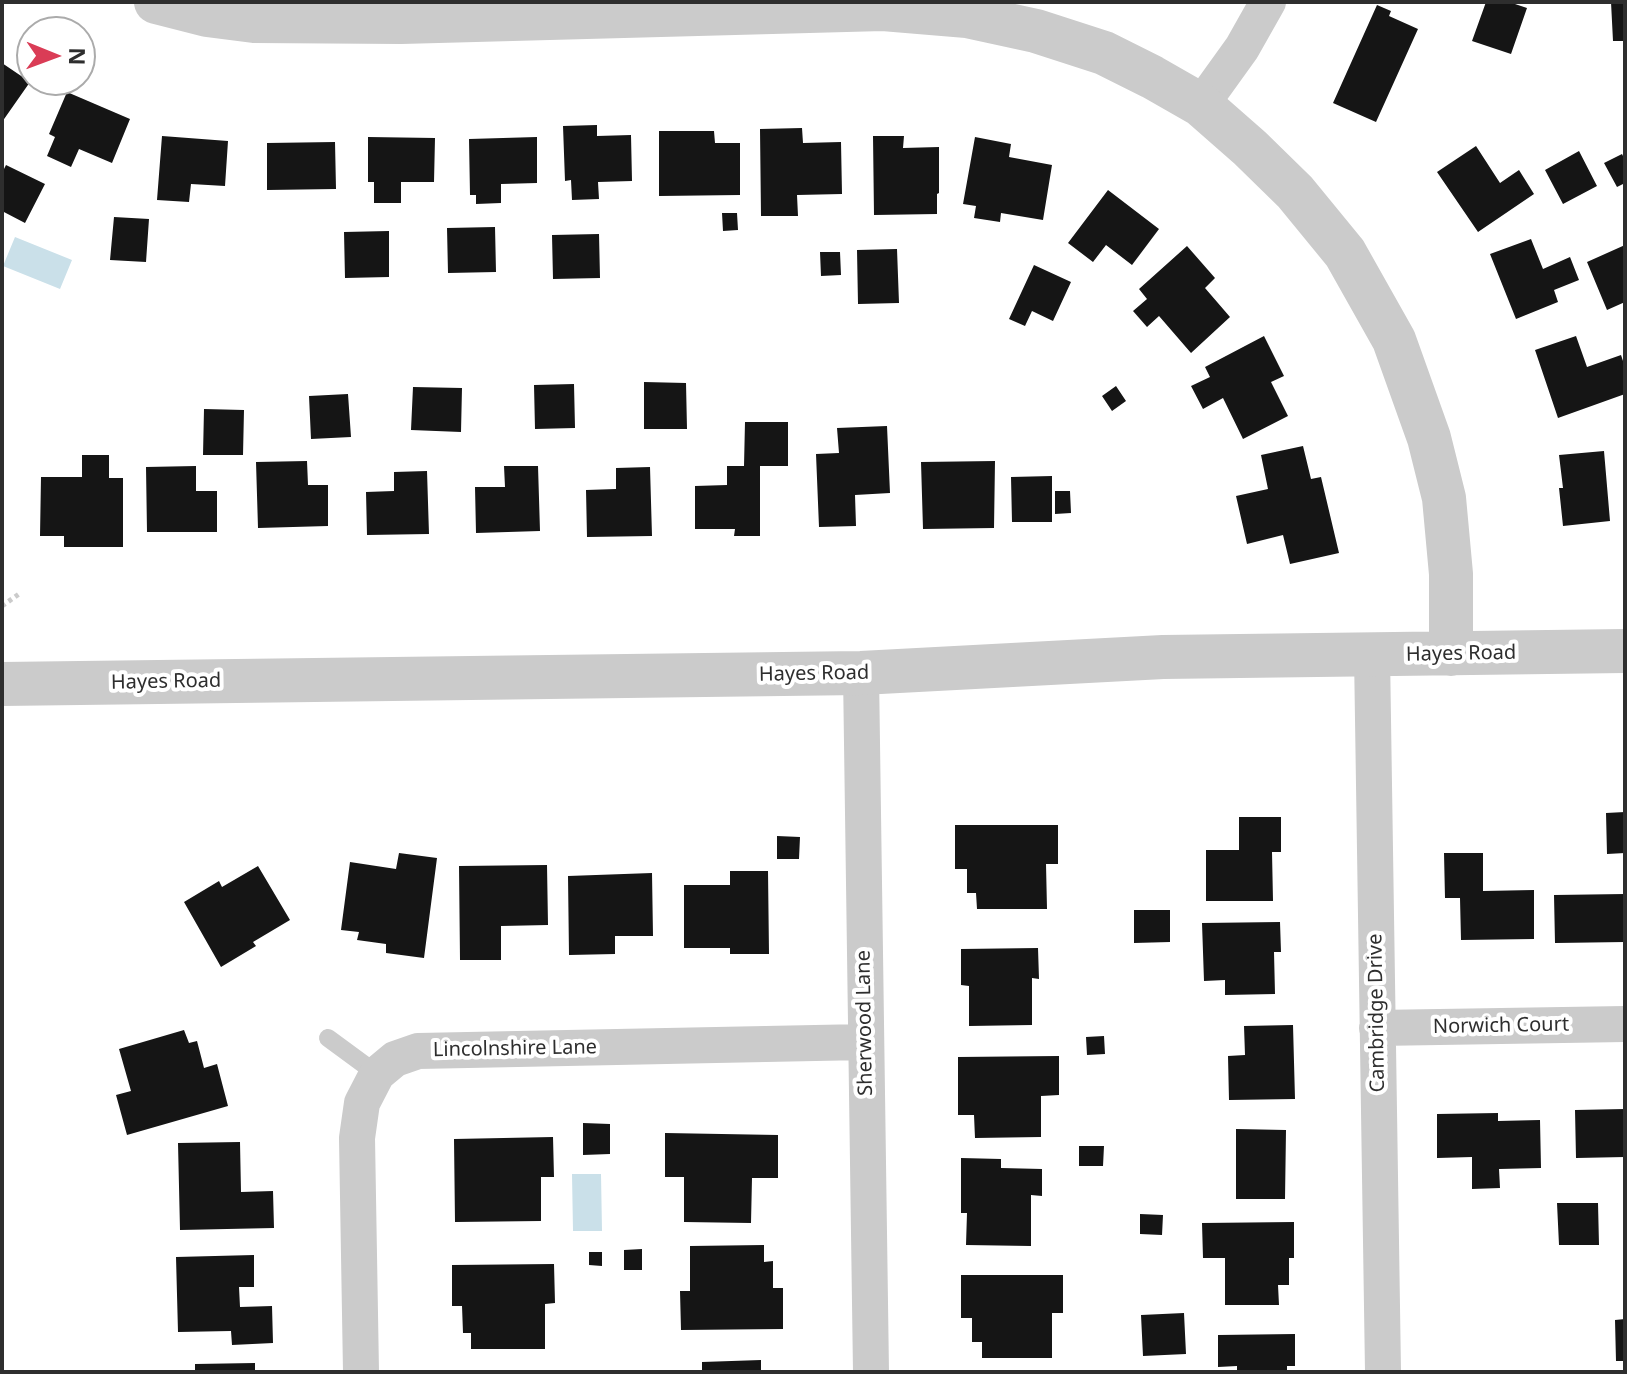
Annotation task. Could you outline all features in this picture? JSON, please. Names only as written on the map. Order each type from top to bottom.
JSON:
[{"type":"street","points":[[156,2],[207,15],[254,21],[400,12],[883,6],[967,16],[1036,31],[1104,53],[1201,105],[1295,192],[1345,253],[1394,340],[1429,438],[1444,498],[1451,574],[1451,654]]},
{"type":"street","points":[[1201,105],[1236,58],[1268,2]]},
{"type":"street","name":"Hayes Road","points":[[2,684],[861,673],[1163,657],[1625,651]]},
{"type":"street","name":"Cambridge Drive","points":[[1372,654],[1383,1372]]},
{"type":"street","name":"Sherwood Lane","points":[[861,673],[871,1372]]},
{"type":"street","name":"Norwich Court","points":[[1377,1028],[1625,1024]]},
{"type":"street","name":"Lincolnshire Lane","points":[[377,1074],[395,1059],[418,1051],[865,1042]]},
{"type":"street","points":[[361,1372],[357,1138],[362,1103],[377,1074]]},
{"type":"lane","points":[[328,1038],[377,1074]]},
{"type":"path","points":[[2,606],[19,594]]},
{"type":"water","points":[[15,237],[72,260],[60,289],[3,266]]},
{"type":"water","points":[[572,1174],[601,1174],[602,1231],[573,1231]]},
{"type":"building","points":[[1486,2],[1509,2],[1527,8],[1511,54],[1472,41]]},
{"type":"building","points":[[1611,2],[1625,2],[1625,41],[1613,41]]},
{"type":"building","points":[[1377,5],[1391,11],[1389,16],[1418,29],[1376,122],[1333,103]]},
{"type":"building","points":[[2,63],[16,72],[16,96],[20,96],[2,122]]},
{"type":"building","points":[[65,96],[76,96],[130,119],[112,163],[79,149],[71,167],[47,156],[55,137],[49,134]]},
{"type":"building","points":[[597,125],[597,136],[631,135],[632,181],[598,182],[599,199],[572,200],[571,180],[565,181],[563,126]]},
{"type":"building","points":[[802,128],[803,143],[841,142],[842,194],[797,195],[798,216],[761,216],[760,129]]},
{"type":"building","points":[[659,131],[714,131],[715,143],[740,143],[740,195],[659,196]]},
{"type":"building","points":[[162,136],[228,141],[225,186],[191,184],[189,202],[157,200]]},
{"type":"building","points":[[873,136],[904,136],[903,148],[939,147],[937,214],[874,215]]},
{"type":"building","points":[[368,137],[435,138],[434,182],[401,182],[401,203],[374,203],[374,182],[368,182]]},
{"type":"building","points":[[537,137],[537,183],[501,184],[501,203],[476,204],[476,195],[470,195],[469,139]]},
{"type":"building","points":[[975,137],[1011,144],[1009,157],[1052,165],[1043,220],[1001,213],[1000,222],[974,218],[976,206],[963,204]]},
{"type":"building","points":[[335,142],[336,189],[267,190],[267,143]]},
{"type":"building","points":[[1476,146],[1500,183],[1519,170],[1534,194],[1478,232],[1437,172]]},
{"type":"building","points":[[1579,151],[1597,186],[1563,204],[1545,170]]},
{"type":"building","points":[[1622,154],[1625,183],[1617,187],[1604,163]]},
{"type":"building","points":[[6,165],[45,184],[25,223],[2,211],[2,173]]},
{"type":"building","points":[[1108,190],[1159,229],[1132,265],[1106,245],[1093,262],[1068,243]]},
{"type":"building","points":[[722,213],[737,213],[738,230],[723,231]]},
{"type":"building","points":[[114,217],[149,219],[146,262],[110,260]]},
{"type":"building","points":[[495,227],[496,272],[448,273],[447,228]]},
{"type":"building","points":[[389,231],[389,277],[345,278],[344,232]]},
{"type":"building","points":[[599,234],[600,278],[553,279],[552,235]]},
{"type":"building","points":[[1531,239],[1543,269],[1570,257],[1579,280],[1554,290],[1558,302],[1516,319],[1490,254]]},
{"type":"building","points":[[1625,245],[1625,302],[1607,310],[1587,262]]},
{"type":"building","points":[[1187,246],[1215,278],[1205,288],[1230,317],[1191,353],[1159,316],[1147,327],[1133,311],[1147,299],[1139,289]]},
{"type":"building","points":[[897,249],[899,303],[858,304],[857,250]]},
{"type":"building","points":[[820,252],[840,252],[841,275],[821,276]]},
{"type":"building","points":[[1034,265],[1071,282],[1053,321],[1032,311],[1025,326],[1009,319]]},
{"type":"building","points":[[1264,336],[1284,376],[1271,382],[1288,416],[1243,439],[1223,398],[1203,409],[1191,386],[1210,377],[1205,367]]},
{"type":"building","points":[[1576,336],[1587,367],[1621,355],[1625,367],[1625,394],[1558,418],[1535,350]]},
{"type":"building","points":[[644,382],[686,383],[687,429],[644,429]]},
{"type":"building","points":[[574,384],[575,428],[535,429],[534,385]]},
{"type":"building","points":[[1116,386],[1126,401],[1112,411],[1102,396]]},
{"type":"building","points":[[413,387],[462,388],[461,432],[411,430]]},
{"type":"building","points":[[348,394],[351,437],[311,439],[309,396]]},
{"type":"building","points":[[204,409],[244,410],[243,455],[203,455]]},
{"type":"building","points":[[745,422],[788,422],[788,466],[760,466],[760,536],[734,536],[735,529],[695,529],[695,486],[727,485],[727,466],[744,466]]},
{"type":"building","points":[[887,426],[890,493],[855,495],[856,526],[819,527],[816,454],[839,453],[837,428]]},
{"type":"building","points":[[1303,446],[1311,479],[1321,477],[1339,553],[1290,564],[1283,535],[1247,544],[1236,496],[1268,489],[1261,455]]},
{"type":"building","points":[[1604,451],[1610,521],[1563,526],[1559,455]]},
{"type":"building","points":[[82,455],[109,455],[109,478],[123,478],[123,547],[64,547],[64,536],[40,536],[41,477],[82,477]]},
{"type":"building","points":[[307,461],[308,485],[328,485],[328,526],[258,528],[256,462]]},
{"type":"building","points":[[995,461],[994,528],[923,529],[921,462]]},
{"type":"building","points":[[196,466],[196,491],[217,491],[217,532],[147,532],[146,467]]},
{"type":"building","points":[[504,466],[538,466],[540,531],[476,533],[475,487],[505,487]]},
{"type":"building","points":[[650,467],[652,536],[587,537],[586,490],[616,489],[616,468]]},
{"type":"building","points":[[427,471],[429,534],[367,535],[366,492],[394,491],[394,472]]},
{"type":"building","points":[[1052,476],[1052,522],[1012,522],[1011,477]]},
{"type":"building","points":[[1055,491],[1070,491],[1071,513],[1055,514]]},
{"type":"building","points":[[1625,812],[1625,853],[1607,854],[1606,813]]},
{"type":"building","points":[[1239,817],[1281,817],[1281,852],[1272,852],[1273,901],[1206,901],[1206,850],[1239,850]]},
{"type":"building","points":[[955,825],[1058,825],[1058,864],[1046,864],[1047,909],[977,909],[976,893],[967,893],[967,869],[955,869]]},
{"type":"building","points":[[777,836],[800,837],[799,859],[777,859]]},
{"type":"building","points":[[399,853],[437,858],[424,958],[386,953],[386,944],[357,940],[359,932],[341,930],[350,862],[396,869]]},
{"type":"building","points":[[1444,853],[1483,853],[1483,891],[1534,890],[1534,939],[1461,940],[1460,898],[1445,898]]},
{"type":"building","points":[[547,865],[548,925],[501,926],[501,960],[460,960],[459,866]]},
{"type":"building","points":[[258,866],[290,920],[253,942],[256,946],[221,967],[184,902],[219,881],[222,887]]},
{"type":"building","points":[[730,871],[768,871],[769,954],[730,954],[730,948],[684,948],[684,885],[730,885]]},
{"type":"building","points":[[652,873],[653,936],[615,936],[615,954],[569,955],[568,876]]},
{"type":"building","points":[[1625,894],[1625,942],[1555,943],[1554,895]]},
{"type":"building","points":[[1134,910],[1170,910],[1170,942],[1134,943]]},
{"type":"building","points":[[1280,922],[1281,952],[1274,952],[1275,994],[1225,995],[1225,980],[1204,981],[1202,923]]},
{"type":"building","points":[[1038,948],[1039,979],[1032,978],[1032,1025],[969,1026],[969,986],[961,985],[961,949]]},
{"type":"building","points":[[1293,1025],[1295,1099],[1229,1100],[1228,1056],[1245,1055],[1244,1026]]},
{"type":"building","points":[[184,1030],[189,1043],[197,1041],[204,1068],[217,1064],[228,1106],[127,1135],[116,1095],[131,1091],[119,1049]]},
{"type":"building","points":[[1104,1036],[1105,1054],[1087,1055],[1086,1037]]},
{"type":"building","points":[[1059,1056],[1059,1095],[1041,1096],[1041,1137],[975,1138],[974,1115],[958,1115],[958,1057]]},
{"type":"building","points":[[1625,1109],[1625,1157],[1576,1158],[1575,1110]]},
{"type":"building","points":[[1498,1113],[1498,1121],[1540,1120],[1541,1168],[1499,1169],[1500,1188],[1472,1189],[1472,1157],[1437,1158],[1437,1114]]},
{"type":"building","points":[[583,1123],[610,1124],[610,1154],[583,1155]]},
{"type":"building","points":[[1236,1129],[1286,1130],[1285,1199],[1236,1199]]},
{"type":"building","points":[[665,1133],[778,1135],[778,1178],[752,1178],[751,1223],[684,1222],[684,1177],[665,1177]]},
{"type":"building","points":[[553,1137],[554,1177],[541,1177],[541,1221],[455,1222],[454,1139]]},
{"type":"building","points":[[240,1142],[241,1192],[273,1191],[274,1228],[180,1230],[178,1143]]},
{"type":"building","points":[[1079,1146],[1104,1146],[1103,1166],[1079,1166]]},
{"type":"building","points":[[961,1158],[1001,1159],[1001,1168],[1042,1169],[1042,1196],[1031,1195],[1031,1246],[966,1245],[967,1213],[961,1213]]},
{"type":"building","points":[[1557,1203],[1598,1203],[1599,1245],[1559,1245]]},
{"type":"building","points":[[1140,1214],[1163,1215],[1162,1235],[1140,1234]]},
{"type":"building","points":[[1294,1222],[1294,1258],[1289,1258],[1289,1285],[1278,1285],[1279,1305],[1225,1305],[1225,1258],[1203,1258],[1202,1223]]},
{"type":"building","points":[[764,1245],[764,1262],[773,1261],[773,1288],[783,1288],[783,1329],[681,1330],[680,1291],[690,1291],[690,1246]]},
{"type":"building","points":[[642,1249],[642,1270],[624,1270],[624,1250]]},
{"type":"building","points":[[589,1252],[602,1252],[602,1266],[589,1265]]},
{"type":"building","points":[[254,1255],[254,1287],[239,1287],[240,1307],[272,1306],[273,1343],[232,1345],[231,1331],[178,1332],[176,1257]]},
{"type":"building","points":[[554,1264],[555,1303],[545,1304],[545,1349],[471,1349],[471,1333],[463,1333],[462,1306],[452,1306],[452,1265]]},
{"type":"building","points":[[961,1275],[1063,1275],[1063,1313],[1052,1313],[1052,1358],[982,1358],[982,1342],[972,1342],[972,1318],[961,1318]]},
{"type":"building","points":[[1184,1313],[1186,1354],[1143,1356],[1141,1315]]},
{"type":"building","points":[[1625,1319],[1625,1361],[1616,1361],[1615,1320]]},
{"type":"building","points":[[1295,1334],[1295,1366],[1287,1366],[1287,1372],[1237,1372],[1237,1366],[1218,1367],[1218,1335]]},
{"type":"building","points":[[761,1360],[761,1372],[702,1372],[702,1362]]},
{"type":"building","points":[[255,1363],[255,1372],[195,1372],[195,1364]]}]
